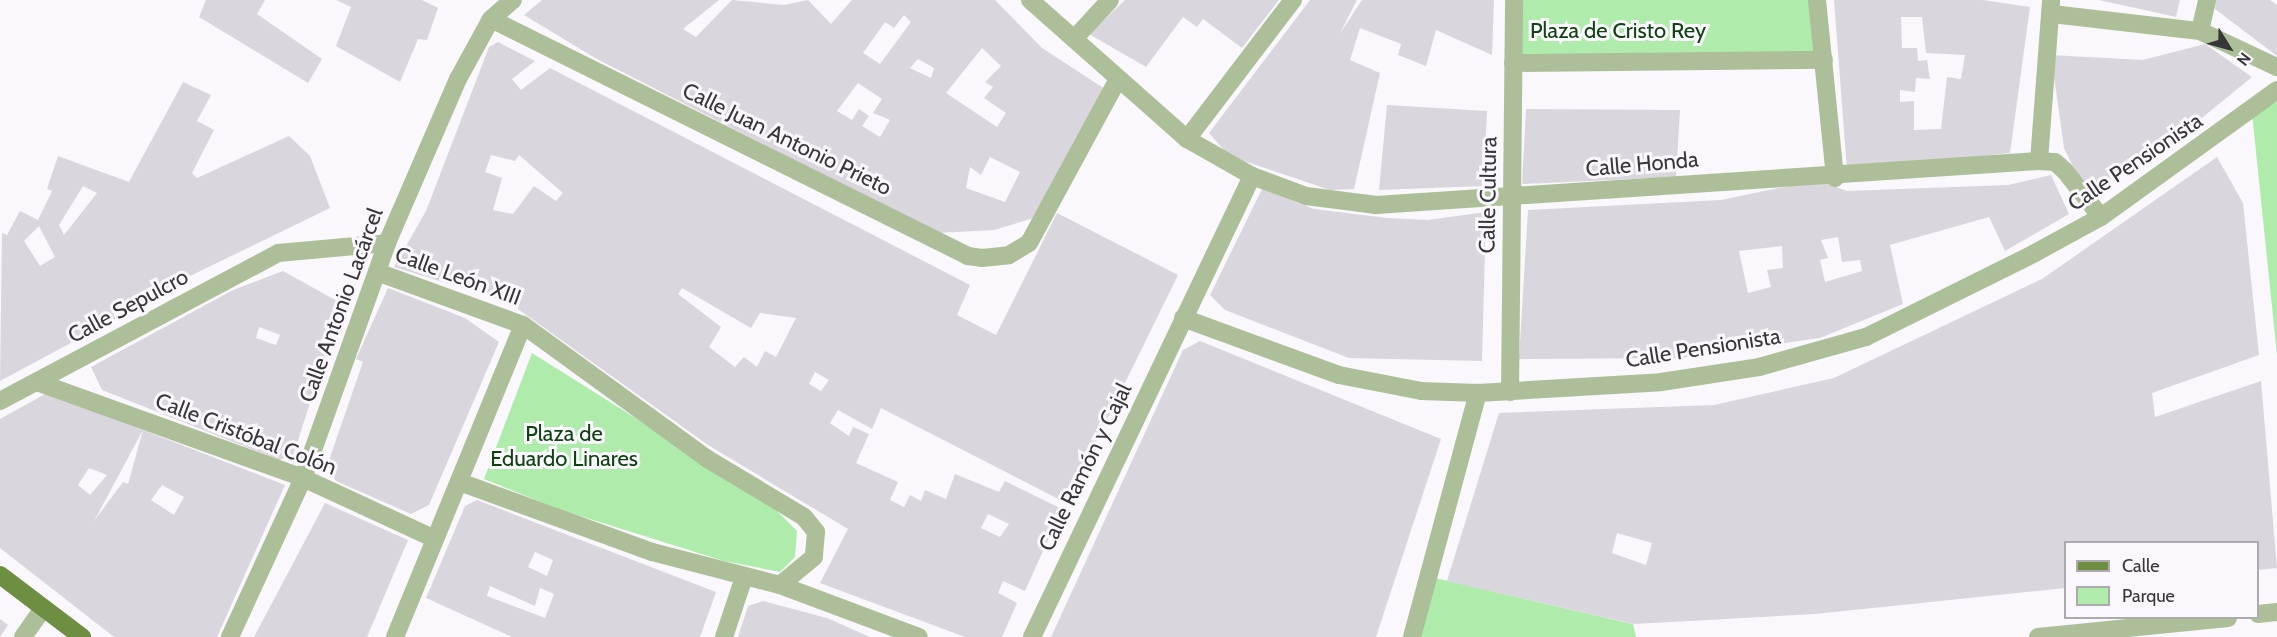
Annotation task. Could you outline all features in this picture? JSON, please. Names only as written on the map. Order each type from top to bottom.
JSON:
[{"type":"main road","points":[[0,575],[82,637]]},
{"type":"street","name":"Calle Antonio Lacárcel","points":[[231,637],[303,478],[387,243],[458,79],[491,20],[513,0]]},
{"type":"street","name":"Calle Honda","points":[[1030,0],[1117,81],[1187,139],[1252,176],[1306,196],[1376,205],[1835,178],[2039,161],[2055,162],[2065,171],[2101,217]]},
{"type":"street","points":[[1074,39],[1110,0]]},
{"type":"street","points":[[1187,139],[1293,0]]},
{"type":"street","name":"Calle Cultura","points":[[1510,392],[1514,0]]},
{"type":"street","points":[[1817,0],[1835,178]]},
{"type":"street","points":[[2200,31],[2207,0]]},
{"type":"street","points":[[2039,161],[2051,7],[2200,31],[2277,67]]},
{"type":"street","name":"Calle Juan Antonio Prieto","points":[[491,20],[968,256],[1009,255],[1029,243],[1117,81]]},
{"type":"street","points":[[1513,63],[1824,60]]},
{"type":"street","name":"Calle Pensionista","points":[[1183,318],[1339,375],[1421,391],[1510,392],[1661,382],[1759,368],[1866,337],[2101,217],[2277,90]]},
{"type":"street","name":"Calle Ramón y Cajal","points":[[1032,637],[1252,176]]},
{"type":"street","name":"Calle Sepulcro","points":[[0,400],[278,253],[387,243]]},
{"type":"street","name":"Calle León XIII","points":[[377,272],[523,325]]},
{"type":"street","points":[[395,637],[523,325],[706,458],[804,517],[816,532],[814,557],[780,585]]},
{"type":"street","name":"Calle Cristóbal Colón","points":[[37,382],[303,478],[435,539]]},
{"type":"street","points":[[1412,637],[1431,577],[1478,393]]},
{"type":"street","points":[[460,482],[652,552],[780,585],[919,637]]},
{"type":"street","points":[[724,637],[744,577]]},
{"type":"street","points":[[23,637],[43,608]]},
{"type":"street","points":[[2259,614],[2277,612]]},
{"type":"street","points":[[2038,637],[2218,619]]},
{"type":"green space","name":"Plaza de Cristo Rey","points":[[1514,0],[1817,0],[1824,60],[1513,63]]},
{"type":"green space","points":[[2277,102],[2277,355],[2252,113]]},
{"type":"green space","name":"Plaza de Eduardo Linares","points":[[532,353],[766,500],[797,531],[795,557],[780,572],[724,561],[561,510],[484,479]]},
{"type":"green space","points":[[1431,577],[1633,624],[1636,637],[1412,637]]},
{"type":"building","points":[[206,0],[265,0],[257,14],[322,59],[308,83],[199,17]]},
{"type":"building","points":[[336,0],[422,0],[438,8],[427,40],[418,39],[400,82],[336,46],[351,7]]},
{"type":"building","points":[[542,0],[719,0],[683,29],[696,37],[732,0],[784,5],[808,0],[831,24],[852,0],[995,0],[1042,48],[1105,89],[1037,217],[994,230],[937,233],[595,58],[524,15]],"holes":[[[904,15],[911,22],[880,64],[863,53],[885,22],[894,28]],[[982,48],[1001,66],[985,82],[993,87],[984,98],[1006,113],[997,127],[946,93]],[[918,59],[934,68],[931,78],[910,68]],[[858,83],[882,99],[873,113],[890,120],[880,137],[862,126],[869,116],[859,109],[852,120],[837,111]],[[990,157],[1020,172],[1005,202],[966,188],[970,167],[981,175]]]},
{"type":"building","points":[[1125,0],[1279,0],[1242,48],[1203,19],[1197,27],[1183,17],[1146,67],[1089,34]]},
{"type":"building","points":[[1310,0],[1357,0],[1339,35],[1362,0],[1494,0],[1492,55],[1436,30],[1426,66],[1398,55],[1401,44],[1360,28],[1350,60],[1380,73],[1354,189],[1330,190],[1229,156],[1209,133]]},
{"type":"building","points":[[1834,0],[1983,0],[2030,7],[2010,153],[1847,170]],"holes":[[[1901,17],[1922,17],[1926,53],[1965,55],[1961,79],[1947,77],[1941,129],[1914,130],[1914,101],[1900,102],[1900,90],[1915,92],[1916,78],[1930,79],[1927,60],[1918,61],[1917,48],[1902,48]]]},
{"type":"building","points":[[2099,0],[2180,0],[2176,17]]},
{"type":"building","points":[[2216,0],[2270,0],[2277,5],[2277,56],[2215,9]]},
{"type":"building","points":[[498,42],[535,61],[512,79],[521,90],[550,68],[970,285],[957,315],[996,335],[1057,213],[1178,275],[1066,503],[881,408],[872,429],[838,410],[830,423],[849,436],[853,427],[869,434],[856,463],[898,482],[890,500],[904,507],[910,495],[921,501],[925,490],[946,499],[955,474],[999,492],[1005,481],[1062,509],[1025,591],[1003,581],[998,593],[1017,603],[1002,637],[965,637],[820,583],[848,529],[708,445],[508,302],[394,267],[426,211],[489,47]],"holes":[[[491,155],[515,161],[519,155],[563,193],[556,201],[534,186],[513,214],[493,210],[502,178],[485,172]],[[682,288],[751,328],[760,313],[796,318],[776,357],[765,351],[757,367],[744,357],[735,367],[709,347],[721,327],[678,294]],[[815,372],[829,380],[821,391],[809,384]],[[988,514],[1009,524],[1000,537],[981,528]]]},
{"type":"building","points":[[2205,44],[2252,77],[2192,126],[2096,189],[2082,185],[2064,148],[2051,55],[2143,60]]},
{"type":"building","points":[[183,82],[211,95],[197,121],[214,130],[192,173],[197,178],[289,136],[310,156],[330,208],[188,277],[186,272],[172,281],[175,287],[0,381],[2,233],[7,235],[20,211],[38,220],[52,191],[47,189],[58,156],[129,182]],"holes":[[[83,186],[97,193],[64,235],[59,225]],[[39,226],[55,257],[40,266],[24,241]]]},
{"type":"building","points":[[1387,105],[1487,111],[1483,186],[1379,190]]},
{"type":"building","points":[[1526,109],[1680,110],[1676,177],[1522,184]]},
{"type":"building","points":[[2217,157],[2243,203],[2259,355],[2152,393],[2155,417],[2261,381],[2277,568],[2259,570],[2259,541],[2064,541],[2064,588],[1815,614],[1634,624],[1447,581],[1499,413],[1714,405],[1834,378],[2042,279]],"holes":[[[1617,533],[1652,543],[1646,565],[1612,553]]]},
{"type":"building","points":[[2051,175],[2069,214],[2005,251],[1989,217],[1890,245],[1903,304],[1820,338],[1680,358],[1519,359],[1528,210],[1721,200],[1817,180],[1847,191],[2008,185]],"holes":[[[1838,237],[1842,262],[1860,260],[1862,271],[1825,282],[1820,260],[1828,258],[1821,240]],[[1782,246],[1783,268],[1767,270],[1771,287],[1748,293],[1739,251]]]},
{"type":"building","points":[[1262,189],[1314,209],[1387,218],[1428,220],[1486,212],[1482,361],[1349,358],[1225,310],[1210,295]]},
{"type":"building","points":[[283,271],[337,301],[340,309],[293,456],[279,460],[102,390],[91,367],[233,290]],"holes":[[[259,327],[280,335],[276,345],[256,338]]]},
{"type":"building","points":[[388,288],[465,318],[499,342],[429,505],[411,514],[336,481],[327,466],[363,362],[356,359]]},
{"type":"building","points":[[1200,341],[1441,439],[1376,637],[1051,637],[1183,350]]},
{"type":"building","points":[[47,393],[143,430],[285,485],[217,637],[114,637],[0,548],[0,419]],"holes":[[[143,430],[128,484],[123,482],[94,521]],[[89,468],[107,475],[90,495],[78,485]],[[162,485],[184,497],[174,515],[151,500]]]},
{"type":"building","points":[[477,500],[716,592],[700,637],[512,637],[426,598],[465,506]],"holes":[[[535,552],[553,560],[547,576],[528,567]],[[490,586],[535,606],[540,588],[554,594],[545,618],[487,596]]]},
{"type":"building","points":[[325,503],[408,540],[367,637],[254,637]]},
{"type":"building","points":[[763,601],[827,618],[870,637],[738,637],[748,606]]},
{"type":"building","points":[[0,619],[8,625],[0,637]]}]
